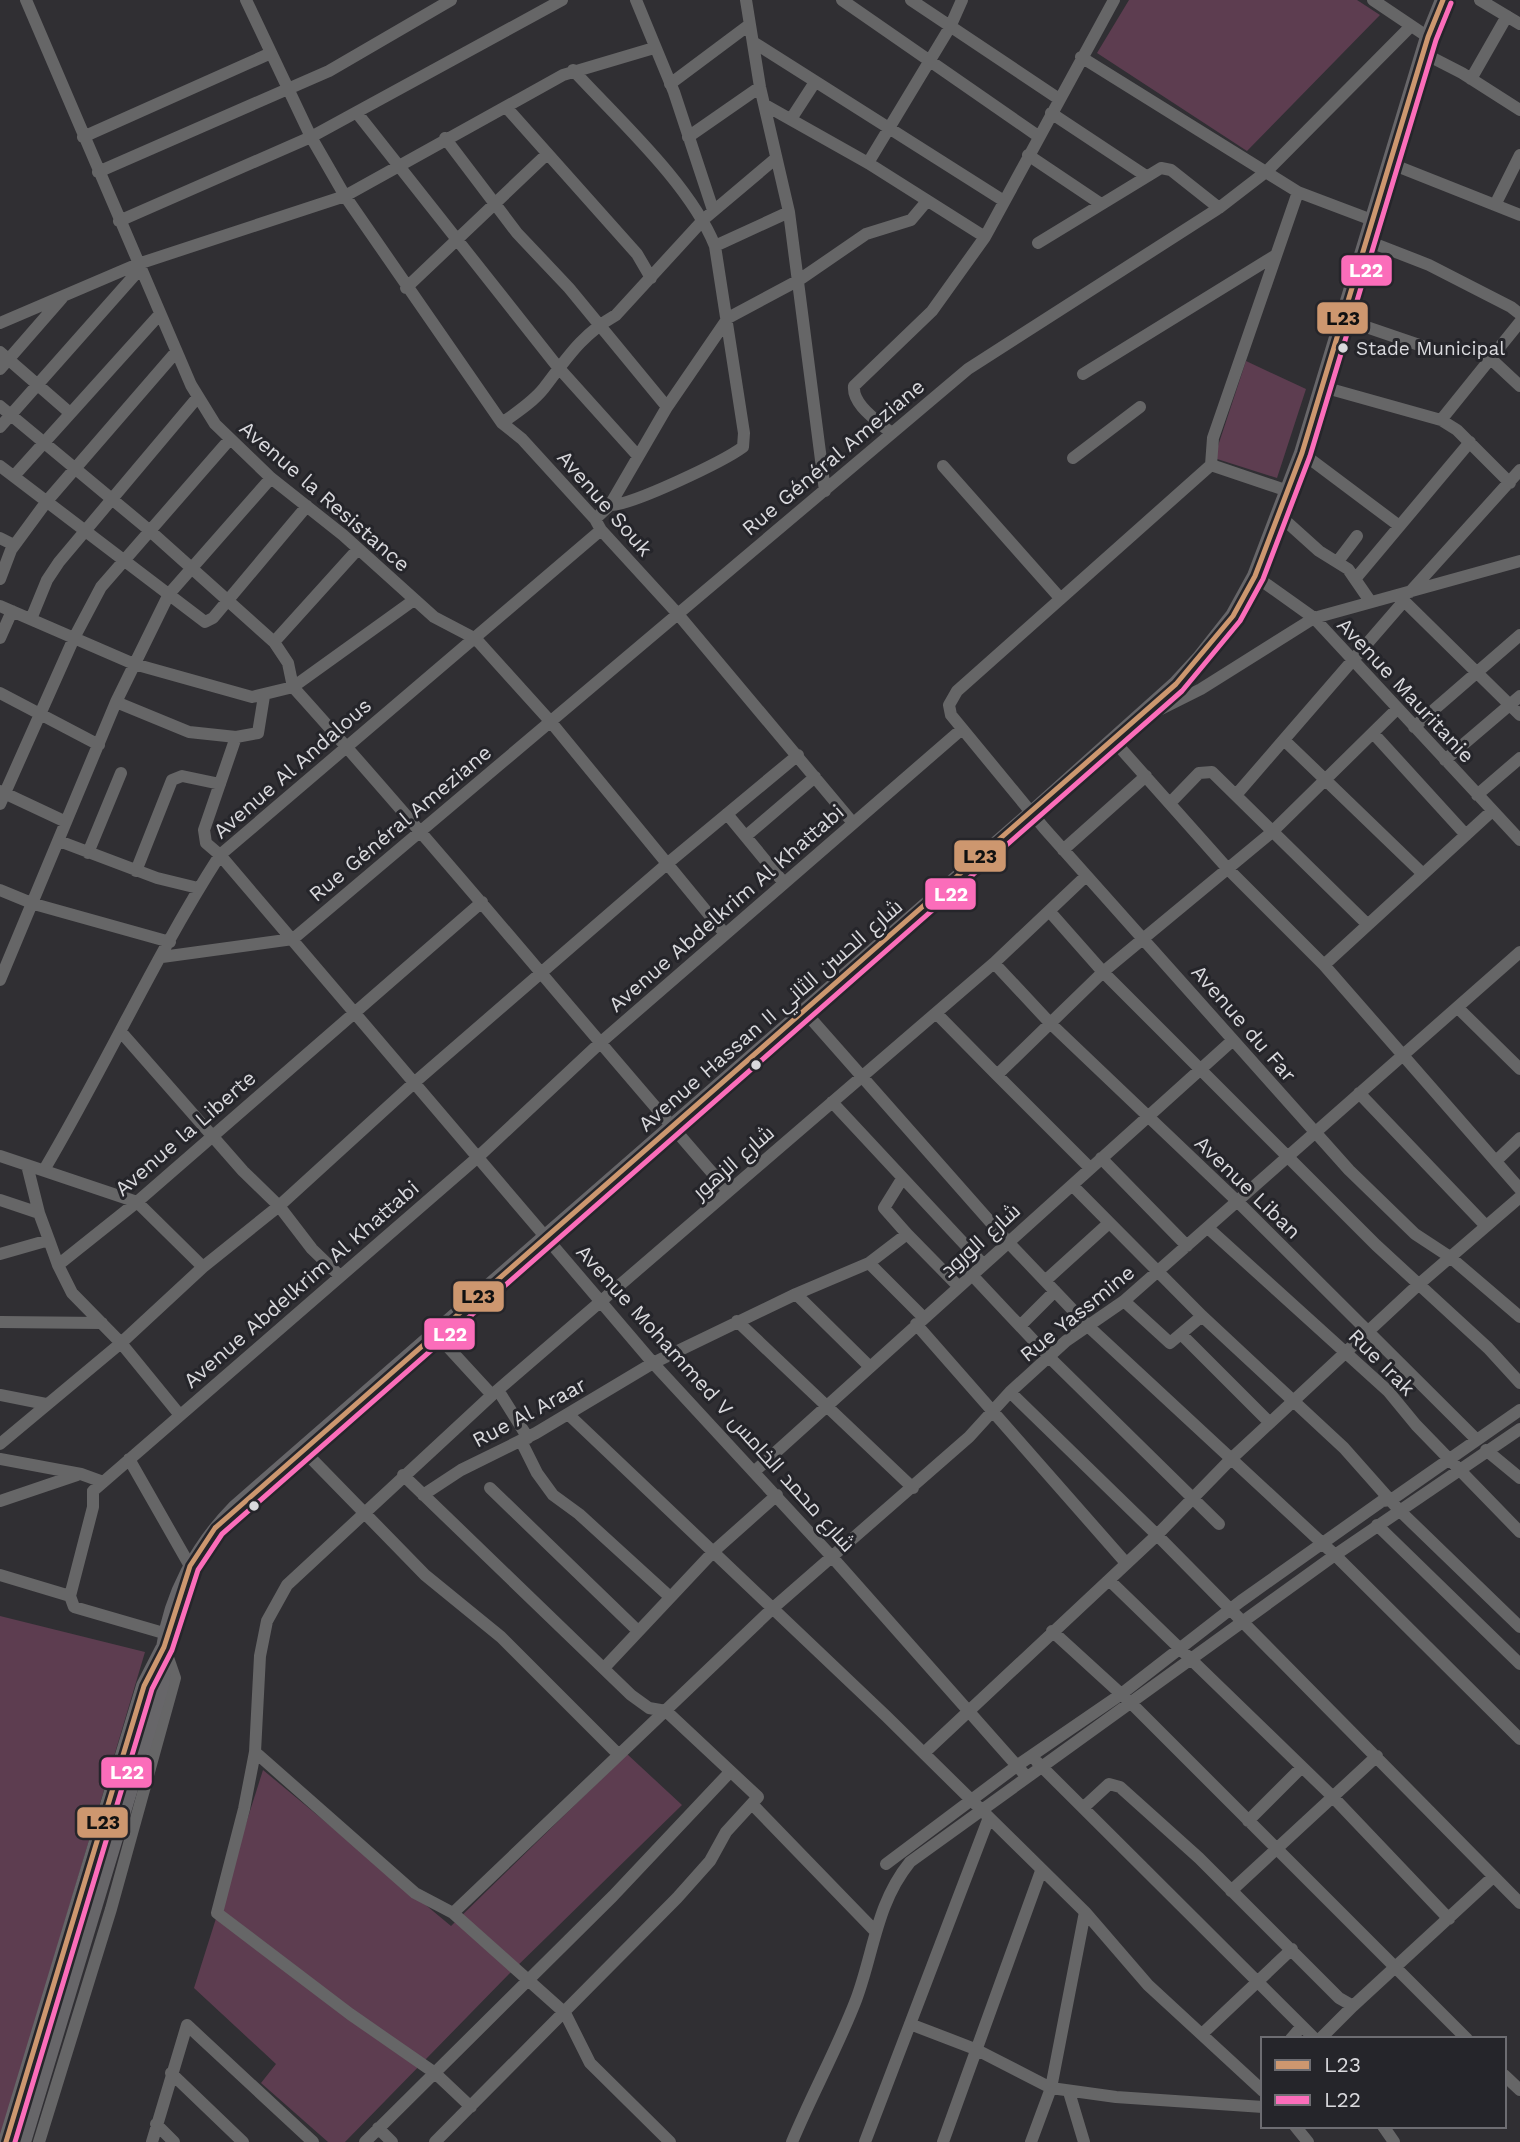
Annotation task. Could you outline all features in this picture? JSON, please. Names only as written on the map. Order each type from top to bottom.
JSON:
[{"type":"main road","name":"Avenue Hassan II شارع الحسن الثاني","points":[[6,2142],[144,1686],[166,1641],[190,1566],[215,1528],[1114,741],[1200,658],[1233,616],[1255,576],[1302,453],[1389,163],[1443,0]]},
{"type":"main road","name":"Avenue Hassan II شارع الحسن الثاني","points":[[23,2142],[161,1686],[166,1641]]},
{"type":"street","name":"Avenue la Resistance","points":[[26,0],[176,352],[197,398],[215,424],[271,478],[358,549],[414,600],[445,624],[476,639],[550,721],[725,934]]},
{"type":"street","name":"Avenue Souk","points":[[246,0],[311,137],[345,196],[406,288],[482,390],[502,424],[522,439],[677,613],[853,823]]},
{"type":"street","points":[[98,172],[287,89],[380,44],[451,0]]},
{"type":"street","points":[[119,221],[311,137],[562,0]]},
{"type":"street","points":[[636,0],[670,84],[709,214],[727,318],[744,433],[743,447],[655,490],[619,505],[610,505],[667,407],[727,318],[799,280],[866,234],[915,217],[927,201]]},
{"type":"street","points":[[746,0],[760,86],[789,212],[825,491]]},
{"type":"street","points":[[842,0],[1038,136]]},
{"type":"street","points":[[911,0],[1059,99]]},
{"type":"street","points":[[868,163],[950,27],[962,0]]},
{"type":"street","points":[[891,433],[856,398],[853,386],[932,311],[985,237],[1080,57],[1114,0]]},
{"type":"street","points":[[1373,0],[1411,26],[1426,45],[1471,79],[1520,110]]},
{"type":"street","points":[[1480,0],[1520,24]]},
{"type":"street","points":[[1471,79],[1507,16]]},
{"type":"street","points":[[670,84],[749,24]]},
{"type":"street","name":"Rue Général Ameziane","points":[[293,939],[968,369],[1219,208],[1267,171],[1411,26]]},
{"type":"street","points":[[753,42],[1004,201]]},
{"type":"street","points":[[0,323],[139,266],[345,196],[444,138],[573,70],[654,48]]},
{"type":"street","points":[[83,137],[271,53]]},
{"type":"street","points":[[1080,57],[1298,192],[1372,220]]},
{"type":"street","points":[[573,70],[709,214]]},
{"type":"street","points":[[791,119],[815,82]]},
{"type":"street","points":[[688,137],[760,86]]},
{"type":"street","points":[[765,105],[868,163],[985,237]]},
{"type":"street","points":[[506,107],[638,254],[651,278]]},
{"type":"street","points":[[357,113],[557,366],[638,456]]},
{"type":"street","points":[[1051,113],[1146,176]]},
{"type":"street","points":[[444,138],[493,202],[667,407]]},
{"type":"street","points":[[406,288],[493,202],[547,154]]},
{"type":"street","points":[[1028,155],[1101,204]]},
{"type":"street","points":[[1495,205],[1520,155]]},
{"type":"street","points":[[502,424],[543,390],[557,366],[597,326],[616,315],[709,214],[775,159]]},
{"type":"street","points":[[1389,163],[1520,215]]},
{"type":"street","points":[[1038,243],[1146,176],[1166,168],[1219,208]]},
{"type":"street","points":[[962,729],[951,715],[949,705],[957,691],[1211,465],[1213,438],[1298,192]]},
{"type":"street","points":[[715,246],[789,212]]},
{"type":"street","points":[[1366,240],[1429,265],[1516,310],[1520,294]]},
{"type":"street","points":[[1083,374],[1276,255]]},
{"type":"street","points":[[0,427],[5,410],[37,384],[139,266]]},
{"type":"street","points":[[64,295],[3,360],[37,384],[70,413]]},
{"type":"street","points":[[14,476],[160,314]]},
{"type":"street","points":[[1343,319],[1426,347]]},
{"type":"street","points":[[1441,420],[1520,322]]},
{"type":"street","points":[[0,579],[14,545],[47,501],[176,352]]},
{"type":"street","points":[[1491,359],[1520,386]]},
{"type":"street","points":[[1323,387],[1441,420],[1470,442],[1510,483]]},
{"type":"street","points":[[31,619],[47,580],[84,529],[197,398]]},
{"type":"street","points":[[1073,458],[1140,407]]},
{"type":"street","points":[[5,410],[149,530],[274,642],[288,663],[293,687],[422,831],[672,1129],[729,1191]]},
{"type":"street","points":[[66,822],[2,796],[74,638],[102,587],[230,439]]},
{"type":"street","points":[[1356,578],[1470,442]]},
{"type":"street","points":[[1302,453],[1398,525]]},
{"type":"street","points":[[1211,465],[1288,491]]},
{"type":"street","points":[[0,466],[205,622],[211,620],[307,506]]},
{"type":"street","points":[[943,466],[1060,598]]},
{"type":"street","points":[[1236,795],[1404,596],[1520,470]]},
{"type":"street","points":[[0,979],[34,904],[116,702],[169,594],[271,478]]},
{"type":"street","name":"Avenue Al Andalous","points":[[44,1170],[198,888],[220,855],[476,639],[598,525],[610,505]]},
{"type":"street","points":[[1279,515],[1319,551],[1338,561],[1356,578],[1370,601]]},
{"type":"street","points":[[1338,561],[1357,536]]},
{"type":"street","points":[[0,538],[14,545]]},
{"type":"street","points":[[274,642],[358,549]]},
{"type":"street","points":[[1129,725],[1200,689],[1314,618],[1370,601],[1404,596],[1520,561]]},
{"type":"street","name":"Avenue Mauritanie","points":[[1255,576],[1314,618],[1518,835]]},
{"type":"street","points":[[1404,596],[1474,672],[1520,715]]},
{"type":"street","points":[[0,638],[6,608],[134,664],[244,697],[264,696],[293,687],[414,600]]},
{"type":"street","points":[[1414,727],[1474,672],[1519,639]]},
{"type":"street","points":[[0,693],[99,745]]},
{"type":"street","points":[[1445,760],[1520,695]]},
{"type":"street","points":[[116,702],[189,732],[236,737],[258,733],[264,696]]},
{"type":"street","points":[[997,1075],[1103,972],[1272,832],[1397,709]]},
{"type":"street","name":"Avenue du Far","points":[[962,729],[1063,850],[1379,1201],[1415,1234],[1450,1257],[1520,1317]]},
{"type":"street","name":"Avenue Abdelkrim Al Khattabi","points":[[70,1596],[93,1507],[93,1492],[103,1482],[478,1157],[600,1043],[962,729]]},
{"type":"street","points":[[1373,733],[1466,835]]},
{"type":"street","points":[[136,871],[172,780],[185,777],[220,784],[236,737]]},
{"type":"street","points":[[1284,740],[1423,874]]},
{"type":"street","points":[[1114,741],[1227,868],[1324,965],[1520,1189]]},
{"type":"street","points":[[0,1444],[121,1343],[203,1267],[279,1206],[415,1082],[668,863],[798,755]]},
{"type":"street","points":[[1477,794],[1520,758]]},
{"type":"street","points":[[1170,803],[1206,770],[1212,772],[1367,924]]},
{"type":"street","points":[[88,853],[121,773]]},
{"type":"street","points":[[746,836],[815,776]]},
{"type":"street","points":[[1063,850],[1146,776]]},
{"type":"street","name":"Avenue Mohammed V شارع محمد الخامس","points":[[220,784],[204,834],[206,843],[220,855],[355,1010],[653,1363],[834,1558],[1026,1776]]},
{"type":"street","points":[[1324,965],[1493,811]]},
{"type":"street","points":[[727,814],[784,883]]},
{"type":"street","points":[[59,841],[136,871],[198,888]]},
{"type":"street","name":"شارع الزهور","points":[[435,2073],[350,2014],[217,1913],[244,1809],[255,1752],[260,1656],[267,1621],[276,1602],[287,1585],[403,1475],[936,1013],[1050,912],[1086,876]]},
{"type":"street","points":[[0,890],[34,904],[170,942]]},
{"type":"street","name":"Avenue la Liberte","points":[[58,1265],[137,1202],[212,1133],[482,902]]},
{"type":"street","points":[[1050,912],[1103,972],[1418,1285],[1488,1348],[1520,1383]]},
{"type":"street","points":[[162,957],[293,939]]},
{"type":"street","name":"Rue Yassmine","points":[[453,1913],[772,1609],[834,1558],[969,1437],[1010,1392],[1066,1340],[1124,1301],[1359,1093],[1517,961]]},
{"type":"street","name":"Avenue Liban","points":[[994,962],[1050,1023],[1238,1202],[1476,1439]]},
{"type":"street","points":[[1459,1009],[1520,1069]]},
{"type":"street","points":[[805,1012],[1008,1242],[1089,1327],[1320,1544],[1335,1555],[1520,1739]]},
{"type":"street","points":[[936,1013],[1090,1168]]},
{"type":"street","points":[[121,1032],[243,1171],[279,1206],[312,1248],[340,1276]]},
{"type":"street","name":"شارع الورود","points":[[755,1471],[1233,1040]]},
{"type":"street","points":[[1359,1093],[1486,1226]]},
{"type":"street","points":[[832,1102],[982,1264]]},
{"type":"street","points":[[1496,1161],[1520,1138]]},
{"type":"street","points":[[0,1156],[137,1202],[203,1267]]},
{"type":"street","points":[[1101,1158],[1187,1246]]},
{"type":"street","points":[[27,1165],[39,1213],[58,1265],[72,1293],[121,1343],[179,1414]]},
{"type":"street","points":[[902,1179],[884,1208],[958,1286]]},
{"type":"street","points":[[1072,1185],[1202,1316],[1295,1401],[1395,1505],[1520,1626]]},
{"type":"street","points":[[924,1753],[1052,1630],[1157,1535],[1231,1459],[1347,1354],[1418,1285],[1520,1197]]},
{"type":"street","points":[[0,1200],[39,1213]]},
{"type":"street","points":[[1045,1281],[1109,1223]]},
{"type":"street","name":"Rue Irak","points":[[1208,1228],[1388,1391],[1454,1465],[1520,1532]]},
{"type":"street","name":"Rue Al Araar","points":[[424,1495],[461,1469],[569,1415],[653,1363],[737,1321],[869,1263],[907,1234]]},
{"type":"street","points":[[0,1254],[49,1240]]},
{"type":"street","points":[[869,1263],[992,1410],[1126,1563]]},
{"type":"street","points":[[971,1275],[1219,1524]]},
{"type":"street","points":[[1020,1326],[1055,1292]]},
{"type":"street","points":[[796,1294],[869,1366]]},
{"type":"street","points":[[1124,1301],[1165,1341],[1173,1341],[1182,1335],[1202,1316]]},
{"type":"street","points":[[737,1321],[824,1407],[873,1448],[913,1488]]},
{"type":"street","points":[[0,1322],[102,1323]]},
{"type":"street","points":[[435,1333],[495,1393],[524,1439],[537,1473],[553,1495],[579,1514],[670,1597]]},
{"type":"street","points":[[1182,1335],[1270,1423]]},
{"type":"street","points":[[1010,1392],[1157,1535],[1520,1903]]},
{"type":"street","points":[[0,1395],[46,1404]]},
{"type":"street","points":[[1454,1465],[1476,1439],[1520,1410]]},
{"type":"street","points":[[569,1415],[924,1753],[1085,1912],[1148,1985],[1261,2089]]},
{"type":"street","points":[[792,2142],[857,1998],[888,1895],[910,1862],[1377,1525],[1395,1505],[1454,1465],[1486,1450],[1520,1429]]},
{"type":"street","points":[[303,1450],[365,1510],[425,1574],[501,1637],[618,1754]]},
{"type":"street","points":[[1486,1450],[1520,1478]]},
{"type":"street","points":[[0,1459],[81,1474],[103,1482]]},
{"type":"street","points":[[129,1459],[190,1566]]},
{"type":"street","points":[[0,1501],[81,1474]]},
{"type":"street","points":[[403,1475],[641,1704],[666,1712],[758,1797],[726,1832],[710,1861],[567,2006],[565,2013],[435,2142]]},
{"type":"street","points":[[490,1488],[638,1631]]},
{"type":"street","points":[[604,1668],[714,1551],[777,1495]]},
{"type":"street","points":[[865,2142],[910,2024],[980,1811],[1018,1765],[1120,1695],[1230,1610],[1382,1501],[1395,1505]]},
{"type":"street","points":[[1377,1525],[1520,1664]]},
{"type":"street","points":[[0,1575],[70,1596],[74,1606],[166,1641],[175,1678],[111,1909],[39,2142]]},
{"type":"street","points":[[1109,1580],[1302,1767],[1449,1919]]},
{"type":"street","points":[[1052,1630],[1132,1704],[1465,2037]]},
{"type":"street","points":[[255,1752],[415,1893],[453,1913],[529,1979],[565,2013],[590,2063],[670,2142]]},
{"type":"street","points":[[1033,1756],[1135,1862],[1193,1914],[1315,2037]]},
{"type":"street","points":[[1231,1891],[1377,1756]]},
{"type":"street","points":[[1248,1821],[1302,1767]]},
{"type":"street","points":[[365,2142],[613,1896],[730,1772]]},
{"type":"street","points":[[1083,1808],[1109,1784],[1120,1787],[1293,1949],[1339,1998],[1353,2006]]},
{"type":"street","points":[[753,1805],[875,1931]]},
{"type":"street","points":[[886,1864],[911,1843],[980,1811]]},
{"type":"street","points":[[943,2142],[1041,1871]]},
{"type":"street","points":[[1319,2037],[1493,1877]]},
{"type":"street","points":[[1031,2142],[1051,2088],[1085,1912]]},
{"type":"street","points":[[1202,2034],[1293,1949]]},
{"type":"street","points":[[910,2024],[975,2049],[1051,2088],[1069,2092],[1261,2107]]},
{"type":"street","points":[[152,2142],[187,2025],[313,2142]]},
{"type":"street","points":[[1293,2037],[1302,2026]]},
{"type":"street","points":[[1253,2080],[1261,2071]]},
{"type":"street","points":[[171,2073],[243,2142]]},
{"type":"street","points":[[435,2073],[471,2108]]},
{"type":"street","points":[[1506,2077],[1520,2090]]},
{"type":"street","points":[[1069,2092],[1084,2142]]},
{"type":"street","points":[[156,2124],[174,2142]]},
{"type":"street","points":[[378,2128],[392,2142]]},
{"type":"street","points":[[1297,2128],[1308,2142]]},
{"type":"shaded area","points":[[1129,0],[1357,0],[1380,15],[1247,151],[1097,53]]},
{"type":"shaded area","points":[[1246,361],[1306,389],[1277,478],[1214,458]]},
{"type":"shaded area","points":[[0,1616],[145,1652],[0,2140]]},
{"type":"shaded area","points":[[627,1754],[682,1805],[509,1974],[345,2142],[328,2142],[261,2083],[276,2064],[194,1988],[263,1770],[451,1926]]},
{"type":"transit line","name":"L23","points":[[6,2142],[144,1686],[164,1647],[190,1566],[215,1528],[1176,684],[1233,616],[1255,576],[1302,453],[1428,37],[1443,0]]},
{"type":"transit line","name":"L22","points":[[15,2142],[152,1689],[172,1650],[198,1570],[222,1534],[1182,691],[1240,621],[1263,579],[1310,456],[1436,40],[1451,3]]},
{"type":"place","name":"Stade Municipal","points":[[1343,348]]}]
